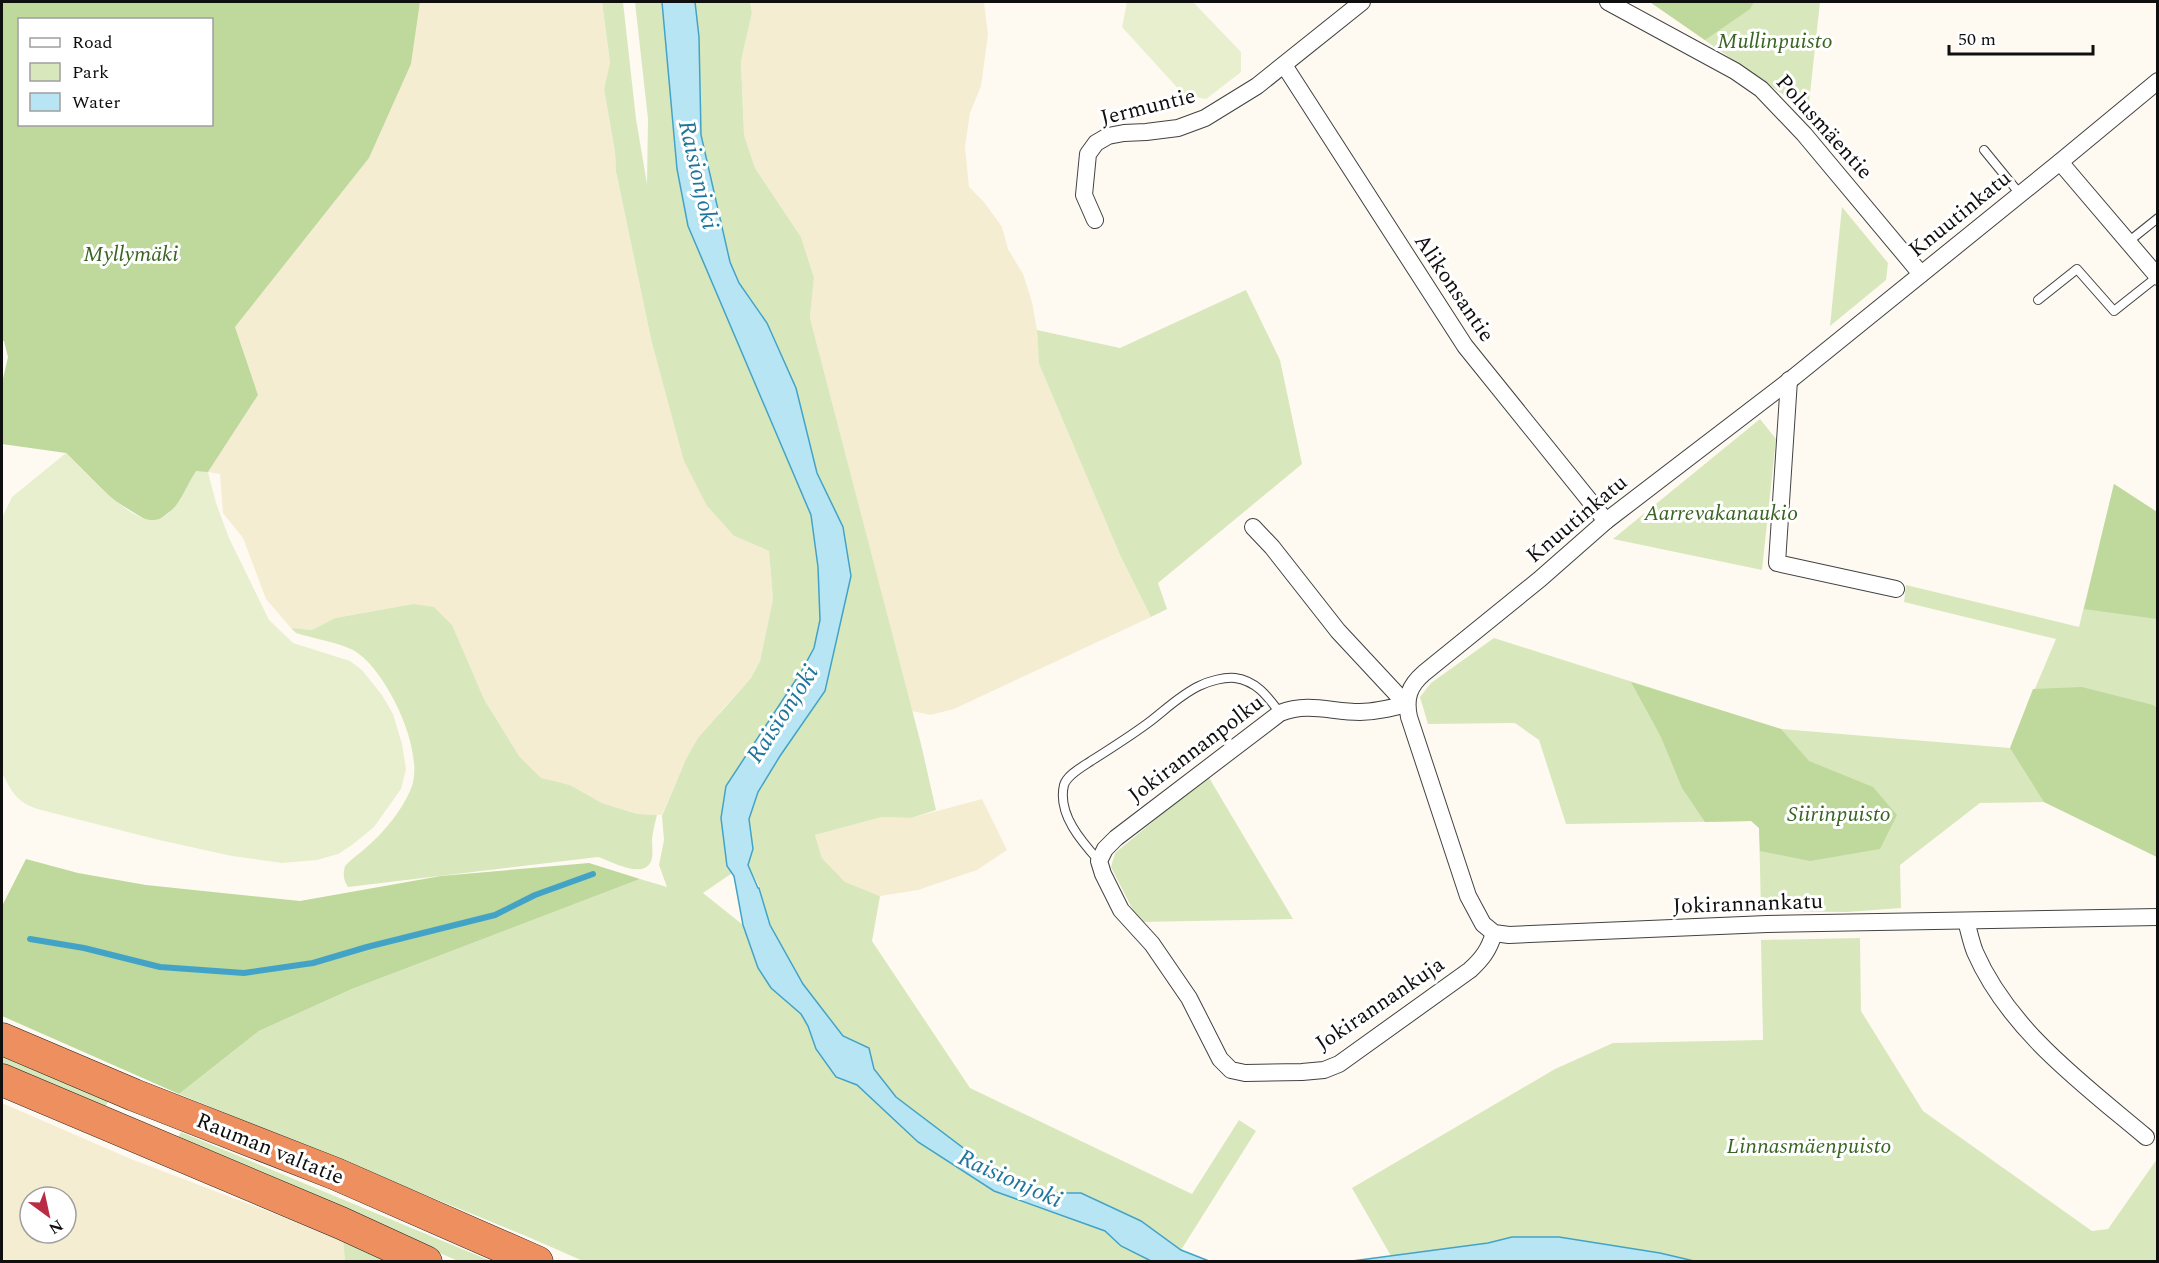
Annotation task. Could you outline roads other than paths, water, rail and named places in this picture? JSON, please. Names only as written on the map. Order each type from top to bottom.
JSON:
[{"type":"highway","name":"Rauman valtatie","points":[[2,1039],[126,1112],[341,1223],[426,1262]]},
{"type":"highway","name":"Rauman valtatie","points":[[2,1080],[126,1112],[336,1174],[537,1262]]},
{"type":"street","name":"Jermuntie","points":[[1095,220],[1084,195],[1088,154],[1096,143],[1108,136],[1178,128],[1205,118],[1231,104],[1284,65],[1362,2]]},
{"type":"street","name":"Polusmäentie","points":[[1608,2],[1735,71],[1761,89],[1804,134],[1922,274]]},
{"type":"street","name":"Alikonsantie","points":[[1284,65],[1465,346],[1606,521]]},
{"type":"street","name":"Knuutinkatu","points":[[1406,704],[1409,692],[1417,679],[1540,579],[1606,521],[1922,274],[2157,81]]},
{"type":"street","points":[[2060,162],[2156,274]]},
{"type":"street","points":[[1789,380],[1777,563],[1896,589]]},
{"type":"street","points":[[1253,527],[1272,547],[1338,631],[1406,704],[1468,896],[1483,924],[1494,933]]},
{"type":"street","name":"Jokirannanpolku","points":[[1099,861],[1116,838],[1280,713],[1296,707],[1359,712],[1376,711],[1406,704]]},
{"type":"street","name":"Jokirannankuja","points":[[1099,861],[1102,874],[1121,910],[1152,944],[1189,998],[1220,1059],[1231,1070],[1245,1073],[1324,1070],[1339,1064],[1470,970],[1489,948],[1494,933]]},
{"type":"street","name":"Jokirannankatu","points":[[1494,933],[1509,935],[1767,924],[2157,917]]},
{"type":"street","points":[[1966,921],[1974,950],[1987,976],[2036,1040],[2060,1064],[2146,1137]]},
{"type":"lane","points":[[1984,150],[2020,194]]},
{"type":"lane","points":[[2127,242],[2157,218]]},
{"type":"lane","points":[[2038,300],[2077,269],[2114,311],[2156,274]]},
{"type":"lane","points":[[1099,861],[1073,829],[1067,812],[1063,796],[1065,782],[1075,772],[1126,740],[1179,699],[1200,686],[1218,680],[1234,678],[1252,683],[1265,693],[1280,713]]},
{"type":"water","name":"Raisionjoki","points":[[662,2],[695,2],[699,37],[701,135],[730,262],[739,283],[767,323],[796,388],[817,473],[843,527],[851,576],[825,691],[758,792],[749,819],[753,849],[748,865],[759,888],[770,925],[803,984],[843,1036],[869,1048],[874,1069],[896,1097],[978,1159],[1051,1193],[1081,1193],[1141,1221],[1181,1250],[1209,1261],[1151,1261],[1121,1246],[1105,1231],[994,1191],[918,1142],[857,1085],[836,1077],[816,1049],[801,1014],[771,988],[758,968],[743,925],[734,876],[727,866],[721,818],[726,786],[801,672],[814,648],[820,620],[818,567],[811,515],[688,226],[677,169]]},
{"type":"water","points":[[1512,1237],[1559,1237],[1660,1253],[1694,1261],[1352,1261],[1488,1243]]},
{"type":"waterway","points":[[30,939],[84,948],[160,967],[244,973],[313,963],[495,915],[535,895],[593,874]]},
{"type":"park label","name":"Mullinpuisto","points":[[1775,41]]},
{"type":"park label","name":"Myllymäki","points":[[131,254]]},
{"type":"park label","name":"Aarrevakanaukio","points":[[1721,513]]},
{"type":"park label","name":"Siirinpuisto","points":[[1839,814]]},
{"type":"park label","name":"Linnasmäenpuisto","points":[[1809,1146]]}]
